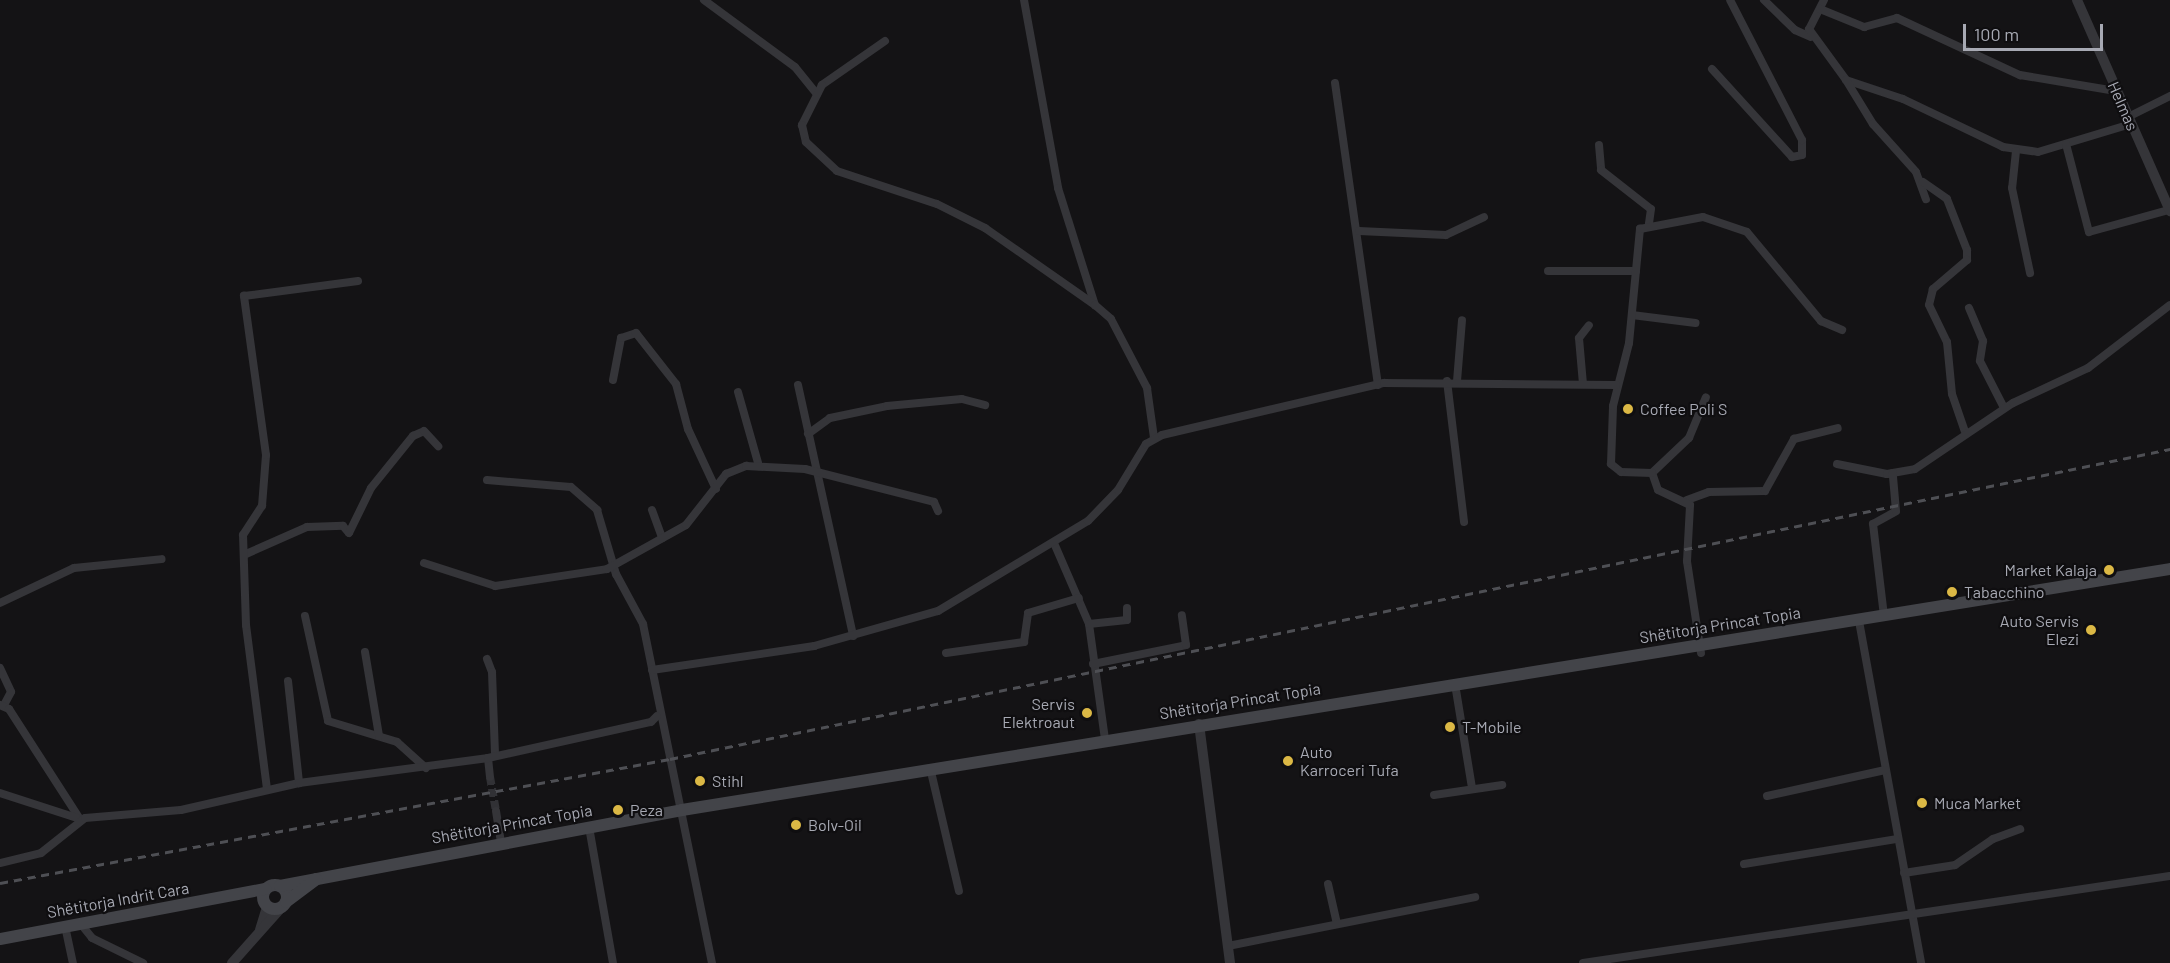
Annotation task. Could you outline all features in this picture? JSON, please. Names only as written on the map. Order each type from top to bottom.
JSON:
[{"type":"main road","name":"Shëtitorja Princat Topia","points":[[265,889],[682,810],[1199,724],[1700,649],[2170,568]]},
{"type":"main road","name":"Shëtitorja Princat Topia","points":[[283,905],[317,878]]},
{"type":"main road","points":[[280,886],[283,905]]},
{"type":"main road","points":[[265,889],[266,905]]},
{"type":"main road","name":"Shëtitorja Indrit Cara","points":[[0,939],[265,889]]},
{"type":"main road","name":"Shëtitorja Indrit Cara","points":[[242,895],[266,905],[283,905]]},
{"type":"street","points":[[704,0],[795,68],[817,94]]},
{"type":"street","points":[[1024,0],[1059,188],[1095,305]]},
{"type":"street","points":[[1712,69],[1792,157],[1802,155],[1802,140],[1730,0]]},
{"type":"street","points":[[1764,0],[1796,30],[1812,37]]},
{"type":"street","points":[[1824,0],[1809,28],[1812,37],[1846,80],[1873,124],[1923,182],[1947,198],[1967,250],[1967,260],[1933,289],[1929,305],[1947,342],[1952,394],[1965,431]]},
{"type":"street","name":"Helmas","points":[[2077,0],[2170,211]]},
{"type":"street","points":[[1820,9],[1864,27],[1897,18],[2020,75],[2116,91]]},
{"type":"street","points":[[885,41],[864,52],[817,94],[802,125],[806,142],[821,161],[985,228],[1095,305],[1111,319],[1147,388],[1154,438]]},
{"type":"street","points":[[1846,80],[2016,151],[2038,152],[2066,144],[2129,121],[2170,96]]},
{"type":"street","points":[[1335,83],[1359,231],[1378,385]]},
{"type":"street","points":[[2066,144],[2089,232],[2170,211]]},
{"type":"street","points":[[1599,145],[1601,170],[1651,209],[1649,224],[1638,235],[1632,315],[1616,385],[1611,464],[1621,472],[1652,473],[1689,438],[1706,397]]},
{"type":"street","points":[[2016,151],[2012,188],[2030,273]]},
{"type":"street","points":[[1923,182],[1926,199]]},
{"type":"street","points":[[1359,231],[1446,235],[1484,217]]},
{"type":"street","points":[[1649,224],[1703,218],[1748,232],[1821,321],[1842,330]]},
{"type":"street","points":[[1548,271],[1636,271]]},
{"type":"street","points":[[267,789],[246,626],[246,554],[243,530],[262,506],[266,455],[244,296],[358,281]]},
{"type":"street","points":[[1837,464],[1893,473],[1924,464],[1965,431],[2004,408],[2088,368],[2170,305]]},
{"type":"street","points":[[1969,308],[1983,341],[1980,360],[2004,408]]},
{"type":"street","points":[[1632,315],[1696,323]]},
{"type":"street","points":[[1462,320],[1452,381],[1464,522]]},
{"type":"street","points":[[1583,384],[1579,338],[1589,325]]},
{"type":"street","points":[[613,380],[621,338],[636,333],[676,384],[688,429],[716,489]]},
{"type":"street","points":[[652,670],[853,636],[939,611],[1054,543],[1102,508],[1154,438],[1378,385],[1452,381],[1616,385]]},
{"type":"street","points":[[798,385],[815,473],[853,636]]},
{"type":"street","points":[[738,392],[759,466]]},
{"type":"street","points":[[808,434],[830,418],[887,406],[962,399],[985,405]]},
{"type":"street","points":[[1652,473],[1658,490],[1687,500],[1709,492],[1765,490],[1794,439],[1838,428]]},
{"type":"street","points":[[246,554],[308,527],[342,526],[349,533],[371,488],[413,436],[424,431],[438,446]]},
{"type":"street","points":[[424,563],[495,586],[615,566],[698,515],[732,469],[759,466],[815,473],[934,502],[938,511]]},
{"type":"street","points":[[1884,616],[1873,524],[1896,511],[1893,473]]},
{"type":"street","points":[[487,480],[522,480],[584,493],[597,510],[615,566],[643,624],[652,670],[654,719],[660,726],[682,810],[712,963]]},
{"type":"street","points":[[1687,500],[1687,561],[1700,649]]},
{"type":"street","points":[[652,510],[662,538]]},
{"type":"street","points":[[1054,543],[1089,624],[1104,740]]},
{"type":"street","points":[[0,603],[74,567],[162,559]]},
{"type":"street","points":[[946,653],[1024,642],[1028,613],[1079,598]]},
{"type":"street","points":[[1089,624],[1127,620],[1127,608]]},
{"type":"street","points":[[1093,664],[1186,645],[1182,615]]},
{"type":"street","points":[[305,616],[328,722],[379,736],[408,749],[426,768]]},
{"type":"street","points":[[1859,621],[1896,839],[1921,963]]},
{"type":"street","points":[[365,652],[379,736]]},
{"type":"street","points":[[487,659],[492,672],[490,777]]},
{"type":"street","points":[[0,668],[11,692],[2,705],[80,819]]},
{"type":"street","points":[[288,681],[299,783]]},
{"type":"street","points":[[1455,684],[1472,788]]},
{"type":"street","points":[[0,793],[80,819],[181,810],[299,783],[426,768],[492,757],[654,719]]},
{"type":"street","points":[[1199,724],[1230,963]]},
{"type":"street","points":[[1767,796],[1885,770]]},
{"type":"street","points":[[932,776],[959,891]]},
{"type":"street","points":[[1434,795],[1502,785]]},
{"type":"street","points":[[496,811],[501,843]]},
{"type":"street","points":[[0,863],[41,853],[80,819]]},
{"type":"street","points":[[589,827],[613,963]]},
{"type":"street","points":[[1904,873],[1955,866],[1993,839],[2020,829]]},
{"type":"street","points":[[1744,864],[1896,839]]},
{"type":"street","points":[[1584,963],[2170,876]]},
{"type":"street","points":[[1328,884],[1337,924]]},
{"type":"street","points":[[1228,946],[1475,897]]},
{"type":"street","points":[[259,933],[266,905]]},
{"type":"street","points":[[232,963],[283,905]]},
{"type":"street","points":[[80,923],[93,938],[143,963]]},
{"type":"street","points":[[65,926],[73,963]]},
{"type":"tunnel","points":[[490,777],[496,811]]},
{"type":"railway","points":[[0,883],[670,759],[2170,449]]},
{"type":"place","name":"Coffee Poli S","points":[[1628,409]]},
{"type":"place","name":"Market Kalaja","points":[[2109,570]]},
{"type":"place","name":"Tabacchino","points":[[1952,592]]},
{"type":"place","name":"Auto Servis Elezi","points":[[2091,630]]},
{"type":"place","name":"Servis Elektroaut","points":[[1087,713]]},
{"type":"place","name":"T-Mobile","points":[[1450,727]]},
{"type":"place","name":"Auto Karroceri Tufa","points":[[1288,761]]},
{"type":"place","name":"Stihl","points":[[700,781]]},
{"type":"place","name":"Muca Market","points":[[1922,803]]},
{"type":"place","name":"Peza","points":[[618,810]]},
{"type":"place","name":"Bolv-Oil","points":[[796,825]]}]
